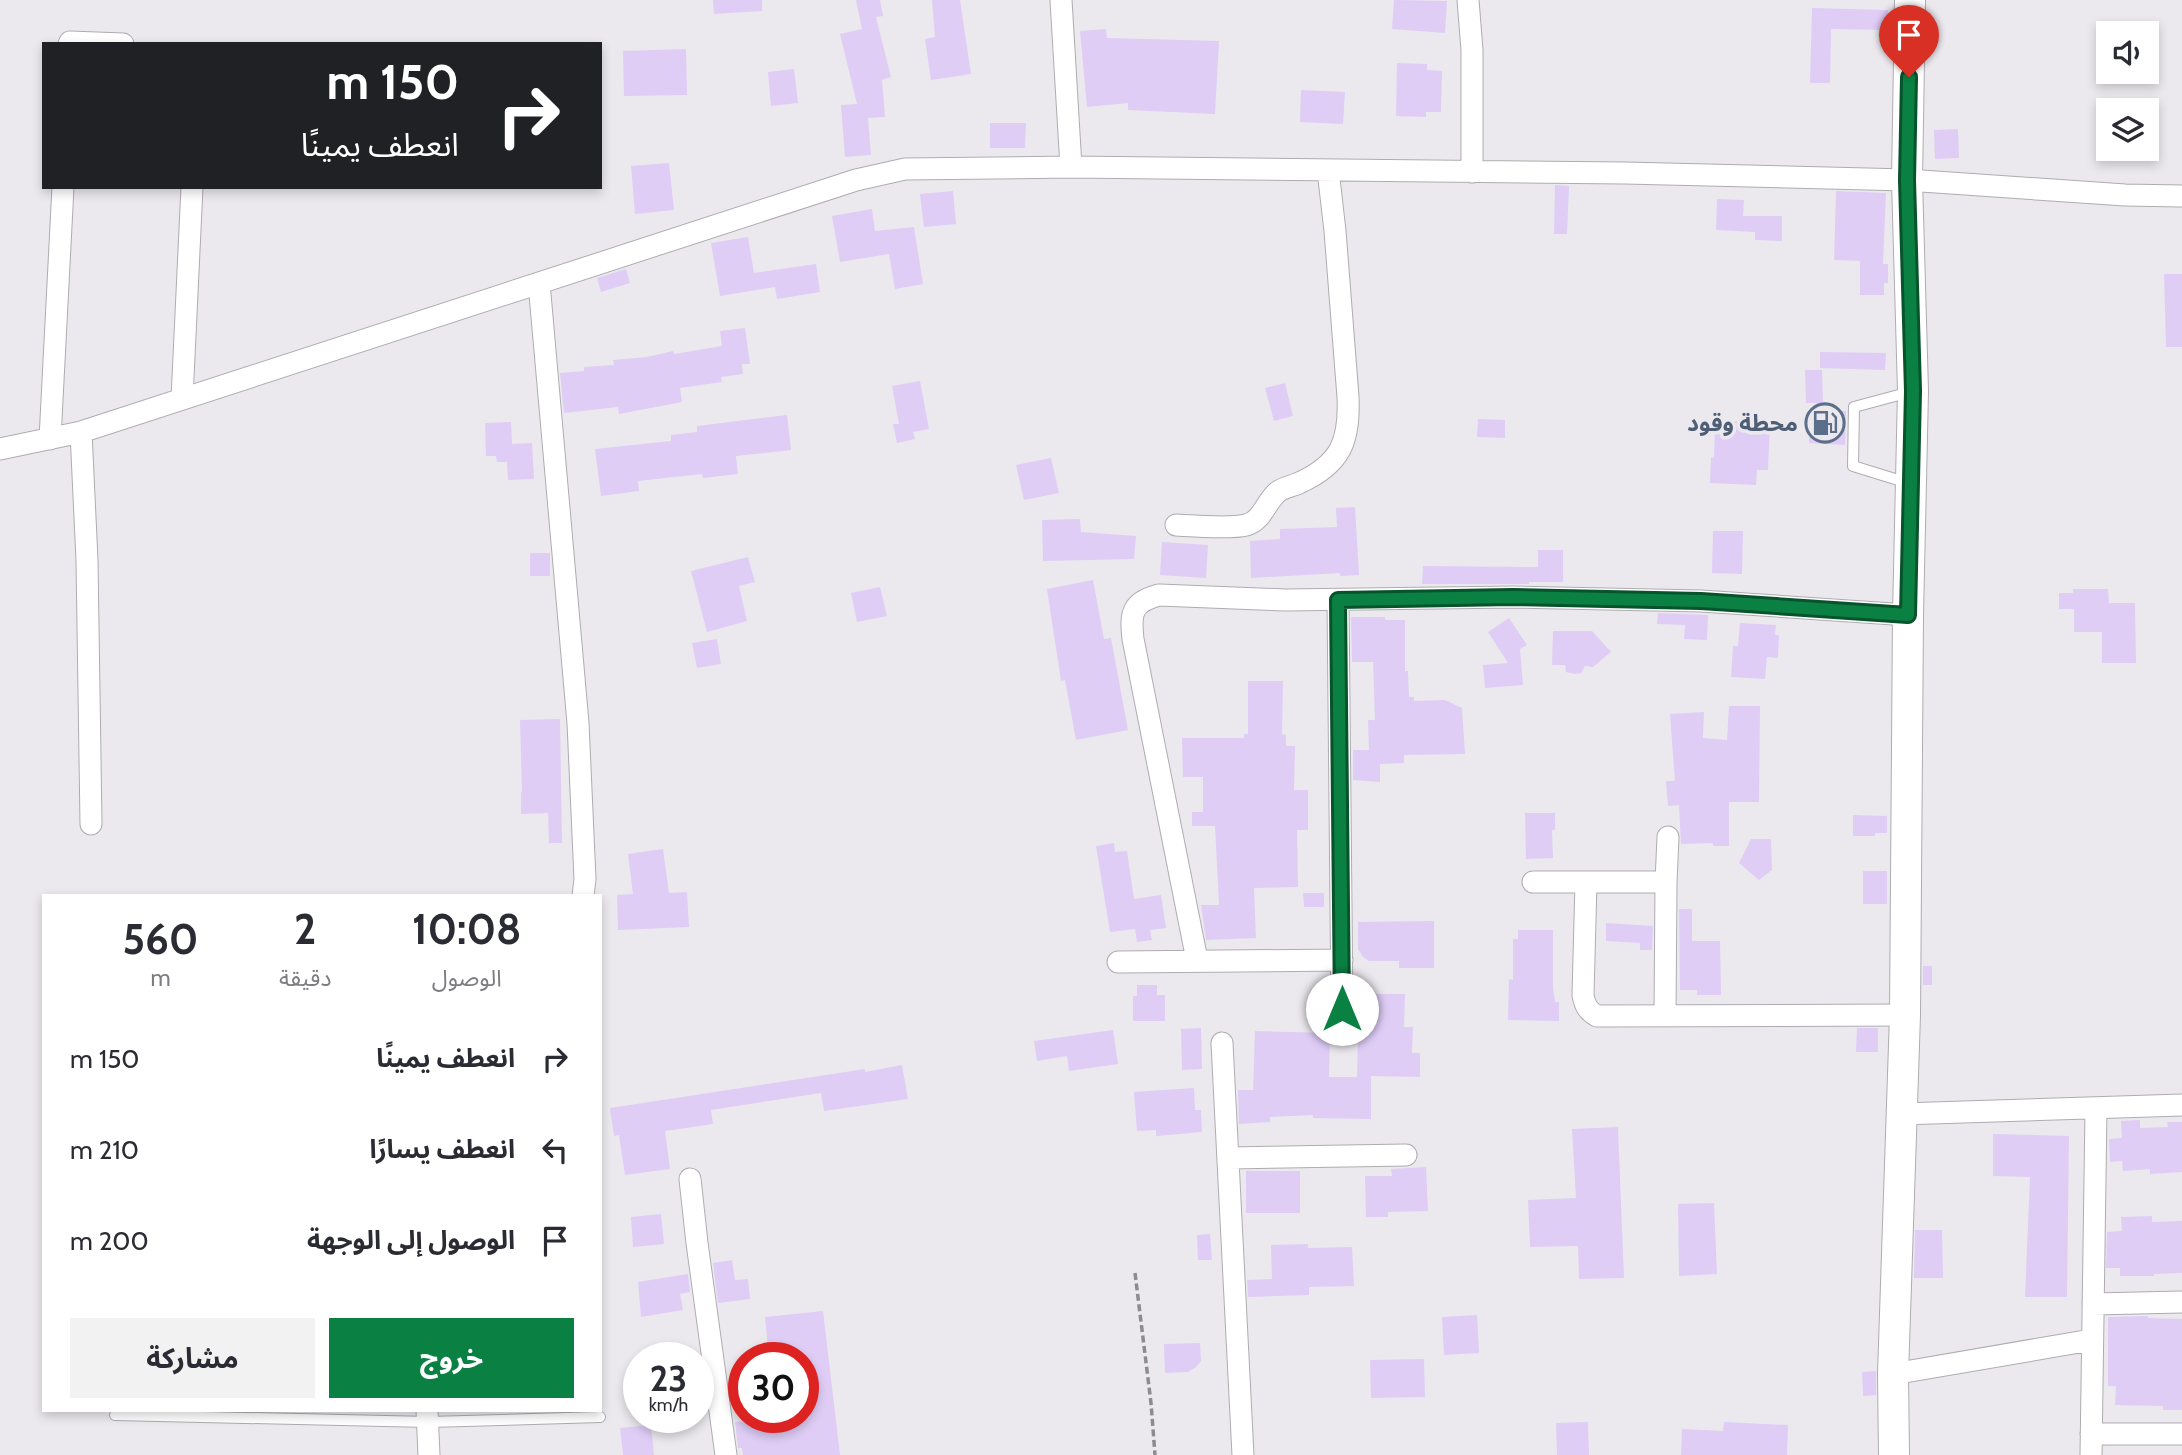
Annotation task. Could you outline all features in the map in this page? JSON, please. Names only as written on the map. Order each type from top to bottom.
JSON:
[{"type":"main road","points":[[1894,1455],[1893,1374],[1905,1015],[1908,615],[1913,391],[1907,180],[1910,0]]},
{"type":"street","points":[[1061,0],[1071,167]]},
{"type":"street","points":[[1468,0],[1472,50],[1472,172]]},
{"type":"street","points":[[0,449],[81,432],[884,172],[905,169],[1071,167],[1625,173],[1907,180],[2125,195],[2182,196]]},
{"type":"street","points":[[1176,525],[1247,525],[1258,519],[1271,498],[1280,490],[1322,470],[1347,437],[1347,384],[1328,170]]},
{"type":"street","points":[[50,439],[62,189]]},
{"type":"street","points":[[182,399],[192,189]]},
{"type":"street","points":[[539,284],[579,723],[584,840],[583,894]]},
{"type":"street","points":[[81,432],[87,560],[91,824]]},
{"type":"street","points":[[1196,960],[1133,639],[1132,614],[1137,605],[1146,598],[1159,595],[1338,600],[1513,597],[1701,601],[1908,615]]},
{"type":"street","points":[[1338,600],[1342,1009]]},
{"type":"street","points":[[1665,1016],[1668,837]]},
{"type":"street","points":[[1532,882],[1666,882]]},
{"type":"street","points":[[1586,882],[1583,986],[1585,1004],[1590,1012],[1597,1016],[1905,1015]]},
{"type":"street","points":[[1118,962],[1342,960]]},
{"type":"street","points":[[1222,1043],[1243,1455]]},
{"type":"street","points":[[1901,1114],[2182,1105]]},
{"type":"street","points":[[2096,1108],[2091,1445],[2182,1434]]},
{"type":"street","points":[[1229,1158],[1406,1155]]},
{"type":"street","points":[[690,1179],[726,1455]]},
{"type":"street","points":[[2093,1304],[2182,1302]]},
{"type":"street","points":[[1893,1374],[2091,1340]]},
{"type":"street","points":[[428,1416],[429,1455]]},
{"type":"lane","points":[[1911,484],[1853,466],[1854,408],[1913,391]]},
{"type":"lane","points":[[115,1415],[600,1418]]},
{"type":"path","points":[[1135,1273],[1155,1455]]},
{"type":"building","points":[[713,0],[762,0],[762,11],[714,14]]},
{"type":"building","points":[[856,0],[880,0],[883,16],[876,17],[891,77],[882,80],[885,117],[868,118],[871,155],[845,157],[841,105],[857,104],[840,34],[862,29]]},
{"type":"building","points":[[932,0],[960,0],[971,74],[931,80],[925,39],[935,37]]},
{"type":"building","points":[[1394,0],[1447,1],[1445,33],[1392,29]]},
{"type":"building","points":[[1812,8],[1888,10],[1887,30],[1831,29],[1830,83],[1810,83]]},
{"type":"building","points":[[1106,29],[1107,38],[1219,41],[1215,114],[1128,110],[1128,103],[1087,107],[1080,31]]},
{"type":"building","points":[[686,49],[687,95],[624,96],[623,51]]},
{"type":"building","points":[[1397,63],[1427,64],[1427,70],[1442,71],[1441,112],[1426,112],[1426,117],[1396,116]]},
{"type":"building","points":[[794,69],[798,103],[771,106],[768,72]]},
{"type":"building","points":[[1301,90],[1345,92],[1343,124],[1300,122]]},
{"type":"building","points":[[990,123],[1026,123],[1025,148],[990,148]]},
{"type":"building","points":[[1958,129],[1959,158],[1935,159],[1934,130]]},
{"type":"building","points":[[669,163],[674,210],[635,214],[631,166]]},
{"type":"building","points":[[1555,185],[1569,186],[1567,234],[1554,234]]},
{"type":"building","points":[[953,191],[956,224],[924,227],[920,194]]},
{"type":"building","points":[[1836,191],[1886,193],[1883,264],[1888,264],[1888,283],[1884,283],[1884,295],[1860,295],[1860,261],[1834,260]]},
{"type":"building","points":[[1717,199],[1744,200],[1743,216],[1782,216],[1782,241],[1755,240],[1755,232],[1716,230]]},
{"type":"building","points":[[872,209],[875,231],[914,227],[923,284],[895,289],[889,254],[840,262],[832,216]]},
{"type":"building","points":[[748,237],[754,273],[816,264],[820,292],[777,299],[775,287],[720,296],[711,243]]},
{"type":"building","points":[[626,269],[630,283],[601,292],[597,278]]},
{"type":"building","points":[[2164,274],[2182,274],[2182,347],[2166,347]]},
{"type":"building","points":[[745,328],[750,364],[742,364],[743,374],[721,377],[722,382],[680,388],[682,402],[619,414],[618,407],[564,413],[560,373],[584,371],[584,367],[614,365],[613,360],[722,346],[720,331]]},
{"type":"building","points":[[1820,352],[1886,353],[1885,370],[1820,368]]},
{"type":"building","points":[[1805,370],[1822,370],[1823,403],[1806,403]]},
{"type":"building","points":[[920,381],[929,429],[913,432],[915,439],[897,443],[893,424],[899,424],[892,386]]},
{"type":"building","points":[[1285,383],[1293,416],[1274,421],[1265,388]]},
{"type":"building","points":[[1810,410],[1846,411],[1845,445],[1809,443]]},
{"type":"building","points":[[787,415],[791,450],[736,456],[738,474],[703,478],[702,474],[638,481],[639,491],[601,496],[595,449],[671,441],[671,435],[697,432],[697,426]]},
{"type":"building","points":[[1478,419],[1505,420],[1505,438],[1477,437]]},
{"type":"building","points":[[1726,421],[1770,423],[1768,470],[1757,470],[1756,485],[1710,483],[1715,428],[1726,429]]},
{"type":"building","points":[[511,422],[512,444],[532,443],[534,479],[508,480],[507,462],[497,462],[496,456],[486,456],[485,423]]},
{"type":"building","points":[[1051,458],[1059,493],[1024,500],[1016,465]]},
{"type":"building","points":[[1355,507],[1359,575],[1340,576],[1340,573],[1251,578],[1250,541],[1280,539],[1280,529],[1337,527],[1336,508]]},
{"type":"building","points":[[1080,519],[1081,532],[1136,536],[1134,559],[1043,561],[1042,520]]},
{"type":"building","points":[[1713,531],[1743,531],[1742,574],[1712,573]]},
{"type":"building","points":[[1162,542],[1208,545],[1206,578],[1160,575]]},
{"type":"building","points":[[1538,550],[1563,550],[1563,582],[1422,584],[1423,566],[1538,567]]},
{"type":"building","points":[[530,553],[550,553],[550,576],[530,576]]},
{"type":"building","points":[[748,557],[755,582],[739,586],[747,621],[707,632],[691,571]]},
{"type":"building","points":[[1093,580],[1104,639],[1111,638],[1128,730],[1076,740],[1065,680],[1061,681],[1047,589]]},
{"type":"building","points":[[880,587],[887,616],[857,622],[851,593]]},
{"type":"building","points":[[2073,589],[2108,589],[2109,603],[2135,603],[2136,663],[2102,663],[2102,632],[2074,632],[2074,609],[2059,609],[2059,593],[2073,593]]},
{"type":"building","points":[[1658,613],[1708,615],[1707,640],[1684,639],[1685,625],[1657,624]]},
{"type":"building","points":[[1351,617],[1405,620],[1405,671],[1408,671],[1409,697],[1414,697],[1414,701],[1445,700],[1462,708],[1465,754],[1404,755],[1404,763],[1380,764],[1380,782],[1353,780],[1353,750],[1369,750],[1368,720],[1375,720],[1373,662],[1352,662]]},
{"type":"building","points":[[1509,618],[1527,645],[1520,649],[1523,685],[1485,688],[1483,665],[1508,663],[1488,632]]},
{"type":"building","points":[[1740,623],[1776,625],[1775,635],[1779,635],[1778,658],[1767,657],[1765,679],[1731,677],[1733,646],[1738,646]]},
{"type":"building","points":[[1553,631],[1592,631],[1611,652],[1593,667],[1585,666],[1581,673],[1566,672],[1565,665],[1552,665]]},
{"type":"building","points":[[717,639],[721,664],[697,668],[692,643]]},
{"type":"building","points":[[1248,681],[1283,681],[1282,734],[1286,735],[1286,746],[1295,746],[1294,790],[1308,790],[1308,830],[1297,830],[1298,887],[1254,888],[1256,938],[1206,940],[1201,905],[1219,905],[1215,826],[1192,826],[1192,812],[1203,812],[1203,777],[1183,777],[1182,738],[1244,738],[1244,734],[1248,734]]},
{"type":"building","points":[[1729,706],[1760,706],[1759,802],[1729,802],[1729,846],[1713,846],[1713,843],[1681,844],[1679,805],[1668,806],[1666,781],[1675,781],[1670,714],[1704,712],[1703,738],[1727,740]]},
{"type":"building","points":[[560,719],[562,843],[549,843],[548,813],[521,814],[520,720]]},
{"type":"building","points":[[1525,813],[1555,813],[1555,830],[1552,830],[1553,858],[1526,859]]},
{"type":"building","points":[[1853,815],[1887,816],[1887,833],[1853,836]]},
{"type":"building","points":[[1751,839],[1771,839],[1772,870],[1759,880],[1739,863]]},
{"type":"building","points":[[1114,843],[1115,852],[1127,851],[1134,899],[1161,895],[1166,928],[1150,930],[1152,940],[1137,942],[1135,929],[1110,932],[1096,846]]},
{"type":"building","points":[[663,849],[669,893],[687,892],[689,927],[618,930],[617,895],[633,894],[628,854]]},
{"type":"building","points":[[1863,871],[1887,871],[1887,904],[1863,904]]},
{"type":"building","points":[[1303,893],[1324,893],[1324,907],[1304,907]]},
{"type":"building","points":[[1679,909],[1692,909],[1692,941],[1720,941],[1721,995],[1697,995],[1697,990],[1680,990]]},
{"type":"building","points":[[1434,921],[1434,968],[1399,968],[1399,961],[1369,961],[1358,949],[1358,922]]},
{"type":"building","points":[[1606,923],[1653,926],[1652,950],[1640,950],[1640,943],[1606,941]]},
{"type":"building","points":[[1518,930],[1553,930],[1553,988],[1555,1002],[1559,1002],[1559,1021],[1508,1020],[1509,979],[1513,980],[1513,939],[1518,939]]},
{"type":"building","points":[[1923,966],[1932,966],[1932,985],[1923,985]]},
{"type":"building","points":[[1137,985],[1157,985],[1157,995],[1165,995],[1165,1021],[1133,1021],[1133,996],[1137,996]]},
{"type":"building","points":[[1359,994],[1405,994],[1404,1027],[1413,1027],[1412,1053],[1420,1053],[1420,1077],[1371,1076],[1371,1119],[1313,1118],[1313,1115],[1270,1117],[1270,1122],[1239,1124],[1238,1090],[1253,1090],[1255,1031],[1330,1033],[1329,1077],[1357,1077]]},
{"type":"building","points":[[1201,1028],[1202,1069],[1182,1070],[1181,1029]]},
{"type":"building","points":[[1857,1028],[1878,1028],[1878,1052],[1856,1052]]},
{"type":"building","points":[[1113,1030],[1118,1064],[1069,1071],[1067,1056],[1037,1061],[1034,1041]]},
{"type":"building","points":[[902,1065],[908,1099],[824,1111],[821,1093],[711,1110],[713,1124],[665,1131],[670,1169],[625,1175],[619,1135],[614,1136],[610,1108]]},
{"type":"building","points":[[1194,1088],[1195,1110],[1201,1110],[1202,1132],[1156,1136],[1156,1130],[1137,1131],[1134,1092]]},
{"type":"building","points":[[2140,1120],[2140,1128],[2168,1127],[2167,1122],[2182,1122],[2182,1172],[2150,1174],[2150,1169],[2123,1171],[2122,1161],[2110,1162],[2109,1139],[2122,1138],[2121,1121]]},
{"type":"building","points":[[1618,1127],[1624,1278],[1579,1279],[1578,1246],[1530,1247],[1528,1200],[1576,1198],[1572,1129]]},
{"type":"building","points":[[1993,1134],[2069,1136],[2067,1297],[2025,1297],[2030,1177],[1993,1176]]},
{"type":"building","points":[[1426,1167],[1428,1211],[1388,1212],[1388,1217],[1366,1217],[1365,1176],[1392,1176],[1391,1169]]},
{"type":"building","points":[[1246,1171],[1300,1171],[1300,1213],[1246,1213]]},
{"type":"building","points":[[1714,1203],[1717,1274],[1679,1276],[1678,1204]]},
{"type":"building","points":[[661,1214],[664,1244],[633,1247],[631,1217]]},
{"type":"building","points":[[2152,1216],[2152,1222],[2182,1221],[2182,1273],[2120,1276],[2120,1268],[2106,1268],[2107,1232],[2122,1231],[2121,1217]]},
{"type":"building","points":[[1915,1230],[1942,1230],[1943,1278],[1914,1278]]},
{"type":"building","points":[[1210,1234],[1212,1260],[1198,1260],[1197,1235]]},
{"type":"building","points":[[1308,1244],[1308,1248],[1352,1247],[1354,1286],[1309,1287],[1309,1295],[1248,1297],[1247,1280],[1272,1279],[1271,1245]]},
{"type":"building","points":[[732,1260],[735,1280],[748,1279],[750,1299],[718,1303],[713,1263]]},
{"type":"building","points":[[688,1274],[690,1292],[680,1294],[683,1310],[641,1317],[638,1282]]},
{"type":"building","points":[[823,1311],[840,1455],[743,1455],[742,1448],[738,1448],[736,1433],[819,1433],[819,1342],[767,1342],[765,1317]]},
{"type":"building","points":[[1477,1315],[1479,1353],[1444,1355],[1442,1317]]},
{"type":"building","points":[[2108,1317],[2182,1319],[2182,1410],[2163,1410],[2163,1406],[2115,1405],[2116,1386],[2108,1386]]},
{"type":"building","points":[[1200,1343],[1201,1361],[1196,1367],[1188,1372],[1165,1373],[1164,1344]]},
{"type":"building","points":[[1424,1359],[1425,1397],[1371,1398],[1370,1360]]},
{"type":"building","points":[[1876,1371],[1876,1395],[1863,1396],[1862,1372]]},
{"type":"building","points":[[1588,1422],[1589,1455],[1557,1455],[1556,1423]]},
{"type":"building","points":[[1724,1422],[1788,1425],[1787,1455],[1681,1455],[1682,1429],[1723,1431]]},
{"type":"building","points":[[620,1428],[623,1428],[623,1433],[652,1433],[654,1455],[623,1455]]},
{"type":"place","name":"محطة وقود","points":[[1825,423]]},
{"type":"route","points":[[1342,1009],[1338,600],[1513,597],[1701,601],[1908,615],[1913,391],[1907,180],[1909,77]]}]
